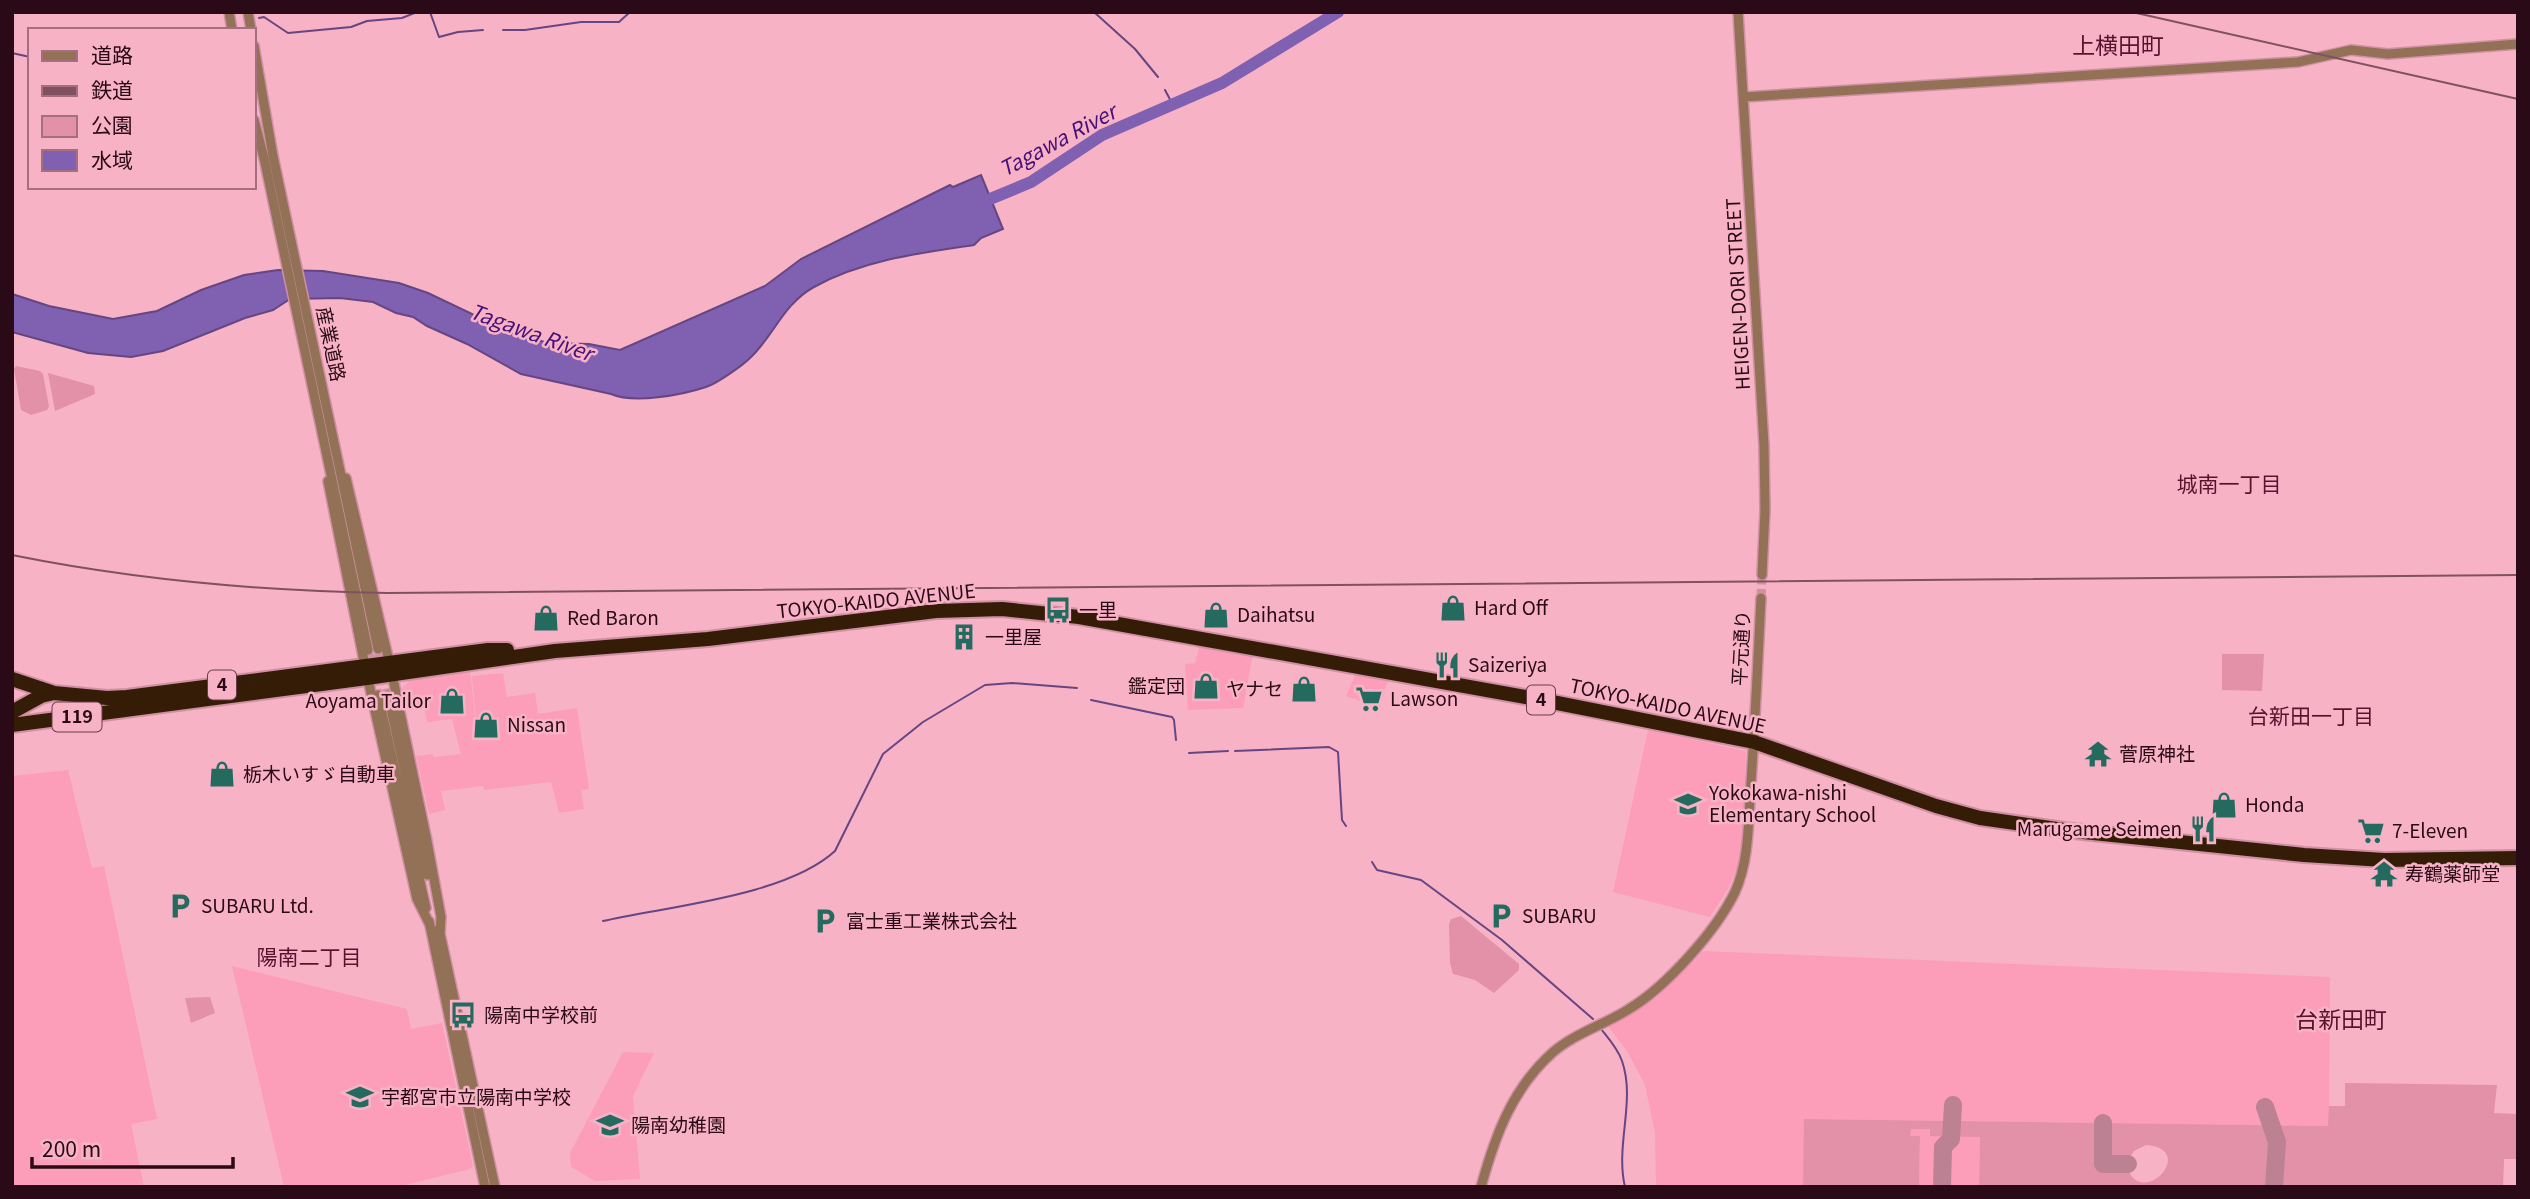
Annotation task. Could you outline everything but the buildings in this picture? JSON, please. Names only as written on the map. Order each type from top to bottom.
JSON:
[{"type":"highway","name":"TOKYO-KAIDO AVENUE","points":[[142,707],[390,668],[555,650],[708,639],[936,611],[980,608],[1029,610],[1537,699],[1754,742],[1936,806],[1980,818],[2064,830],[2304,855],[2384,860],[2518,858]]},
{"type":"highway","name":"TOKYO-KAIDO AVENUE","points":[[54,693],[127,697],[366,672]]},
{"type":"highway","name":"4","points":[[16,680],[79,702],[142,707]]},
{"type":"highway","points":[[12,713],[22,698],[22,688],[16,680]]},
{"type":"highway","name":"119","points":[[12,713],[41,696],[54,693]]},
{"type":"highway","name":"119","points":[[12,724],[142,707]]},
{"type":"highway","name":"119","points":[[12,713],[78,711],[88,716]]},
{"type":"street","name":"HEIGEN-DORI STREET","points":[[1738,12],[1765,445],[1766,510],[1762,575]]},
{"type":"street","points":[[1744,97],[2298,62],[2351,50],[2388,54],[2518,44]]},
{"type":"street","name":"産業道路","points":[[256,58],[290,259]]},
{"type":"street","name":"産業道路","points":[[256,128],[304,321],[373,649]]},
{"type":"street","points":[[327,430],[350,490],[390,668],[441,917],[440,935]]},
{"type":"street","points":[[327,430],[329,495],[418,899],[430,925]]},
{"type":"street","name":"平元通り","points":[[1481,1187],[1497,1132],[1515,1096],[1533,1073],[1554,1051],[1572,1038],[1627,1010],[1669,979],[1710,932],[1736,890],[1747,849],[1761,598]]},
{"type":"street","points":[[485,1187],[383,695],[440,935],[495,1187]]},
{"type":"shaded area","points":[[1200,643],[1253,653],[1243,708],[1188,710],[1185,664],[1195,663]]},
{"type":"shaded area","points":[[470,670],[479,750],[472,676],[503,673],[507,697],[535,693],[538,714],[577,708],[589,789],[581,790],[584,809],[559,813],[551,782],[484,790],[483,786],[441,791],[445,810],[429,814],[416,756],[461,754],[452,719],[427,722],[424,707],[404,710],[401,689],[413,678]]},
{"type":"shaded area","points":[[1357,671],[1388,679],[1380,708],[1346,696]]},
{"type":"shaded area","name":"Yokokawa-nishi Elementary School","points":[[1648,730],[1746,751],[1742,857],[1728,889],[1710,917],[1613,892]]},
{"type":"shaded area","points":[[68,770],[92,868],[104,866],[157,1119],[131,1124],[144,1187],[12,1187],[12,776]]},
{"type":"shaded area","points":[[1703,951],[2330,977],[2329,1126],[1805,1119],[1803,1187],[1656,1187],[1655,1133],[1645,1085],[1627,1051],[1607,1025],[1656,998]]},
{"type":"shaded area","name":"宇都宮市立陽南中学校","points":[[232,966],[407,1009],[411,1029],[442,1023],[473,1166],[397,1187],[284,1187]]},
{"type":"shaded area","name":"陽南幼稚園","points":[[623,1052],[654,1053],[633,1096],[640,1179],[595,1181],[571,1167],[570,1153]]},
{"type":"shaded area","points":[[1910,1129],[1930,1129],[1931,1136],[1980,1136],[1979,1187],[1919,1187],[1920,1137],[1910,1136]]},
{"type":"green space","points":[[16,366],[43,374],[49,406],[47,410],[31,415],[21,410],[14,369]]},
{"type":"green space","points":[[48,373],[94,386],[95,394],[55,411]]},
{"type":"green space","points":[[2222,654],[2264,654],[2262,691],[2222,690]]},
{"type":"green space","points":[[1461,916],[1519,964],[1519,970],[1494,993],[1475,980],[1453,974],[1450,963],[1449,924],[1451,919]]},
{"type":"green space","points":[[210,997],[215,1013],[191,1023],[185,998]]},
{"type":"green space","points":[[2345,1083],[2497,1085],[2494,1113],[2518,1114],[2518,1159],[2504,1159],[2503,1187],[1979,1187],[1980,1137],[1930,1136],[1930,1129],[1911,1129],[1910,1136],[1920,1136],[1919,1187],[1803,1187],[1804,1119],[2328,1126],[2329,1106],[2345,1106]],"holes":[[[2146,1145],[2160,1148],[2167,1154],[2168,1162],[2158,1177],[2150,1182],[2141,1182],[2132,1177],[2128,1164],[2134,1151]]]},
{"type":"water","points":[[981,175],[1003,229],[981,238],[974,245],[872,264],[814,287],[794,302],[758,350],[741,365],[710,385],[671,395],[621,397],[521,374],[413,317],[396,313],[373,302],[340,298],[290,299],[273,310],[245,318],[163,351],[131,357],[88,353],[12,332],[12,294],[49,306],[113,319],[157,311],[201,290],[244,275],[278,270],[323,271],[399,283],[428,293],[510,332],[548,343],[589,344],[620,350],[765,286],[801,259],[950,185],[953,187]]},
{"type":"waterway","points":[[259,18],[264,17],[288,33],[351,27],[367,21],[402,18],[417,12]]},
{"type":"waterway","points":[[430,12],[439,37],[483,30]]},
{"type":"waterway","points":[[503,30],[525,30],[581,22],[619,22],[630,12]]},
{"type":"waterway","points":[[1094,12],[1135,49],[1158,77]]},
{"type":"waterway","name":"Tagawa River","points":[[978,204],[1031,182],[1102,135],[1222,83],[1338,12]]},
{"type":"waterway","points":[[12,53],[28,57]]},
{"type":"waterway","points":[[1165,90],[1173,105]]},
{"type":"waterway","points":[[603,921],[757,889],[814,866],[835,851],[883,754],[923,722],[985,685],[1012,683],[1077,688]]},
{"type":"waterway","points":[[1091,700],[1172,717],[1176,740]]},
{"type":"waterway","points":[[1235,751],[1329,747],[1338,752],[1342,820],[1346,826]]},
{"type":"waterway","points":[[1189,753],[1228,751]]},
{"type":"waterway","points":[[1372,862],[1377,870],[1421,880],[1502,940],[1593,1019]]},
{"type":"waterway","points":[[1601,1029],[1618,1052],[1626,1076],[1622,1155],[1625,1187]]},
{"type":"taxiway","points":[[1942,1187],[1943,1147],[1951,1139],[1953,1105]]},
{"type":"taxiway","points":[[2265,1107],[2277,1142],[2274,1187]]},
{"type":"taxiway","points":[[2103,1123],[2103,1164],[2128,1164]]},
{"type":"tunnel","points":[[1761,598],[1762,575]]},
{"type":"tunnel","points":[[378,649],[388,695]]},
{"type":"tunnel","points":[[368,650],[378,695]]},
{"type":"railway","points":[[2132,12],[2518,99]]},
{"type":"railway","points":[[12,555],[199,583],[387,593],[2518,575]]},
{"type":"place","name":"Hard Off","points":[[1453,608]]},
{"type":"place","name":"一里","points":[[1058,610]]},
{"type":"place","name":"Daihatsu","points":[[1216,615]]},
{"type":"place","name":"Red Baron","points":[[546,618]]},
{"type":"place","name":"一里屋","points":[[964,637]]},
{"type":"place","name":"Saizeriya","points":[[1447,665]]},
{"type":"place","name":"鑑定団","points":[[1206,686]]},
{"type":"place","name":"ヤナセ","points":[[1304,689]]},
{"type":"place","name":"Lawson","points":[[1369,699]]},
{"type":"place","name":"Aoyama Tailor","points":[[452,701]]},
{"type":"place","name":"Nissan","points":[[486,725]]},
{"type":"place","name":"菅原神社","points":[[2098,754]]},
{"type":"place","name":"栃木いすゞ自動車","points":[[222,774]]},
{"type":"place","name":"Yokokawa-nishi Elementary School","points":[[1688,804]]},
{"type":"place","name":"Honda","points":[[2224,805]]},
{"type":"place","name":"Marugame Seimen","points":[[2203,829]]},
{"type":"place","name":"7-Eleven","points":[[2371,831]]},
{"type":"place","name":"寿鶴薬師堂","points":[[2384,874]]},
{"type":"place","name":"SUBARU Ltd.","points":[[180,906]]},
{"type":"place","name":"SUBARU","points":[[1501,916]]},
{"type":"place","name":"富士重工業株式会社","points":[[825,921]]},
{"type":"place","name":"陽南中学校前","points":[[463,1015]]},
{"type":"place","name":"宇都宮市立陽南中学校","points":[[360,1097]]},
{"type":"place","name":"陽南幼稚園","points":[[610,1125]]},
{"type":"district","name":"上横田町","points":[[2118,46]]},
{"type":"district","name":"城南一丁目","points":[[2229,485]]},
{"type":"district","name":"台新田一丁目","points":[[2311,717]]},
{"type":"district","name":"陽南二丁目","points":[[309,958]]},
{"type":"district","name":"台新田町","points":[[2341,1020]]}]
